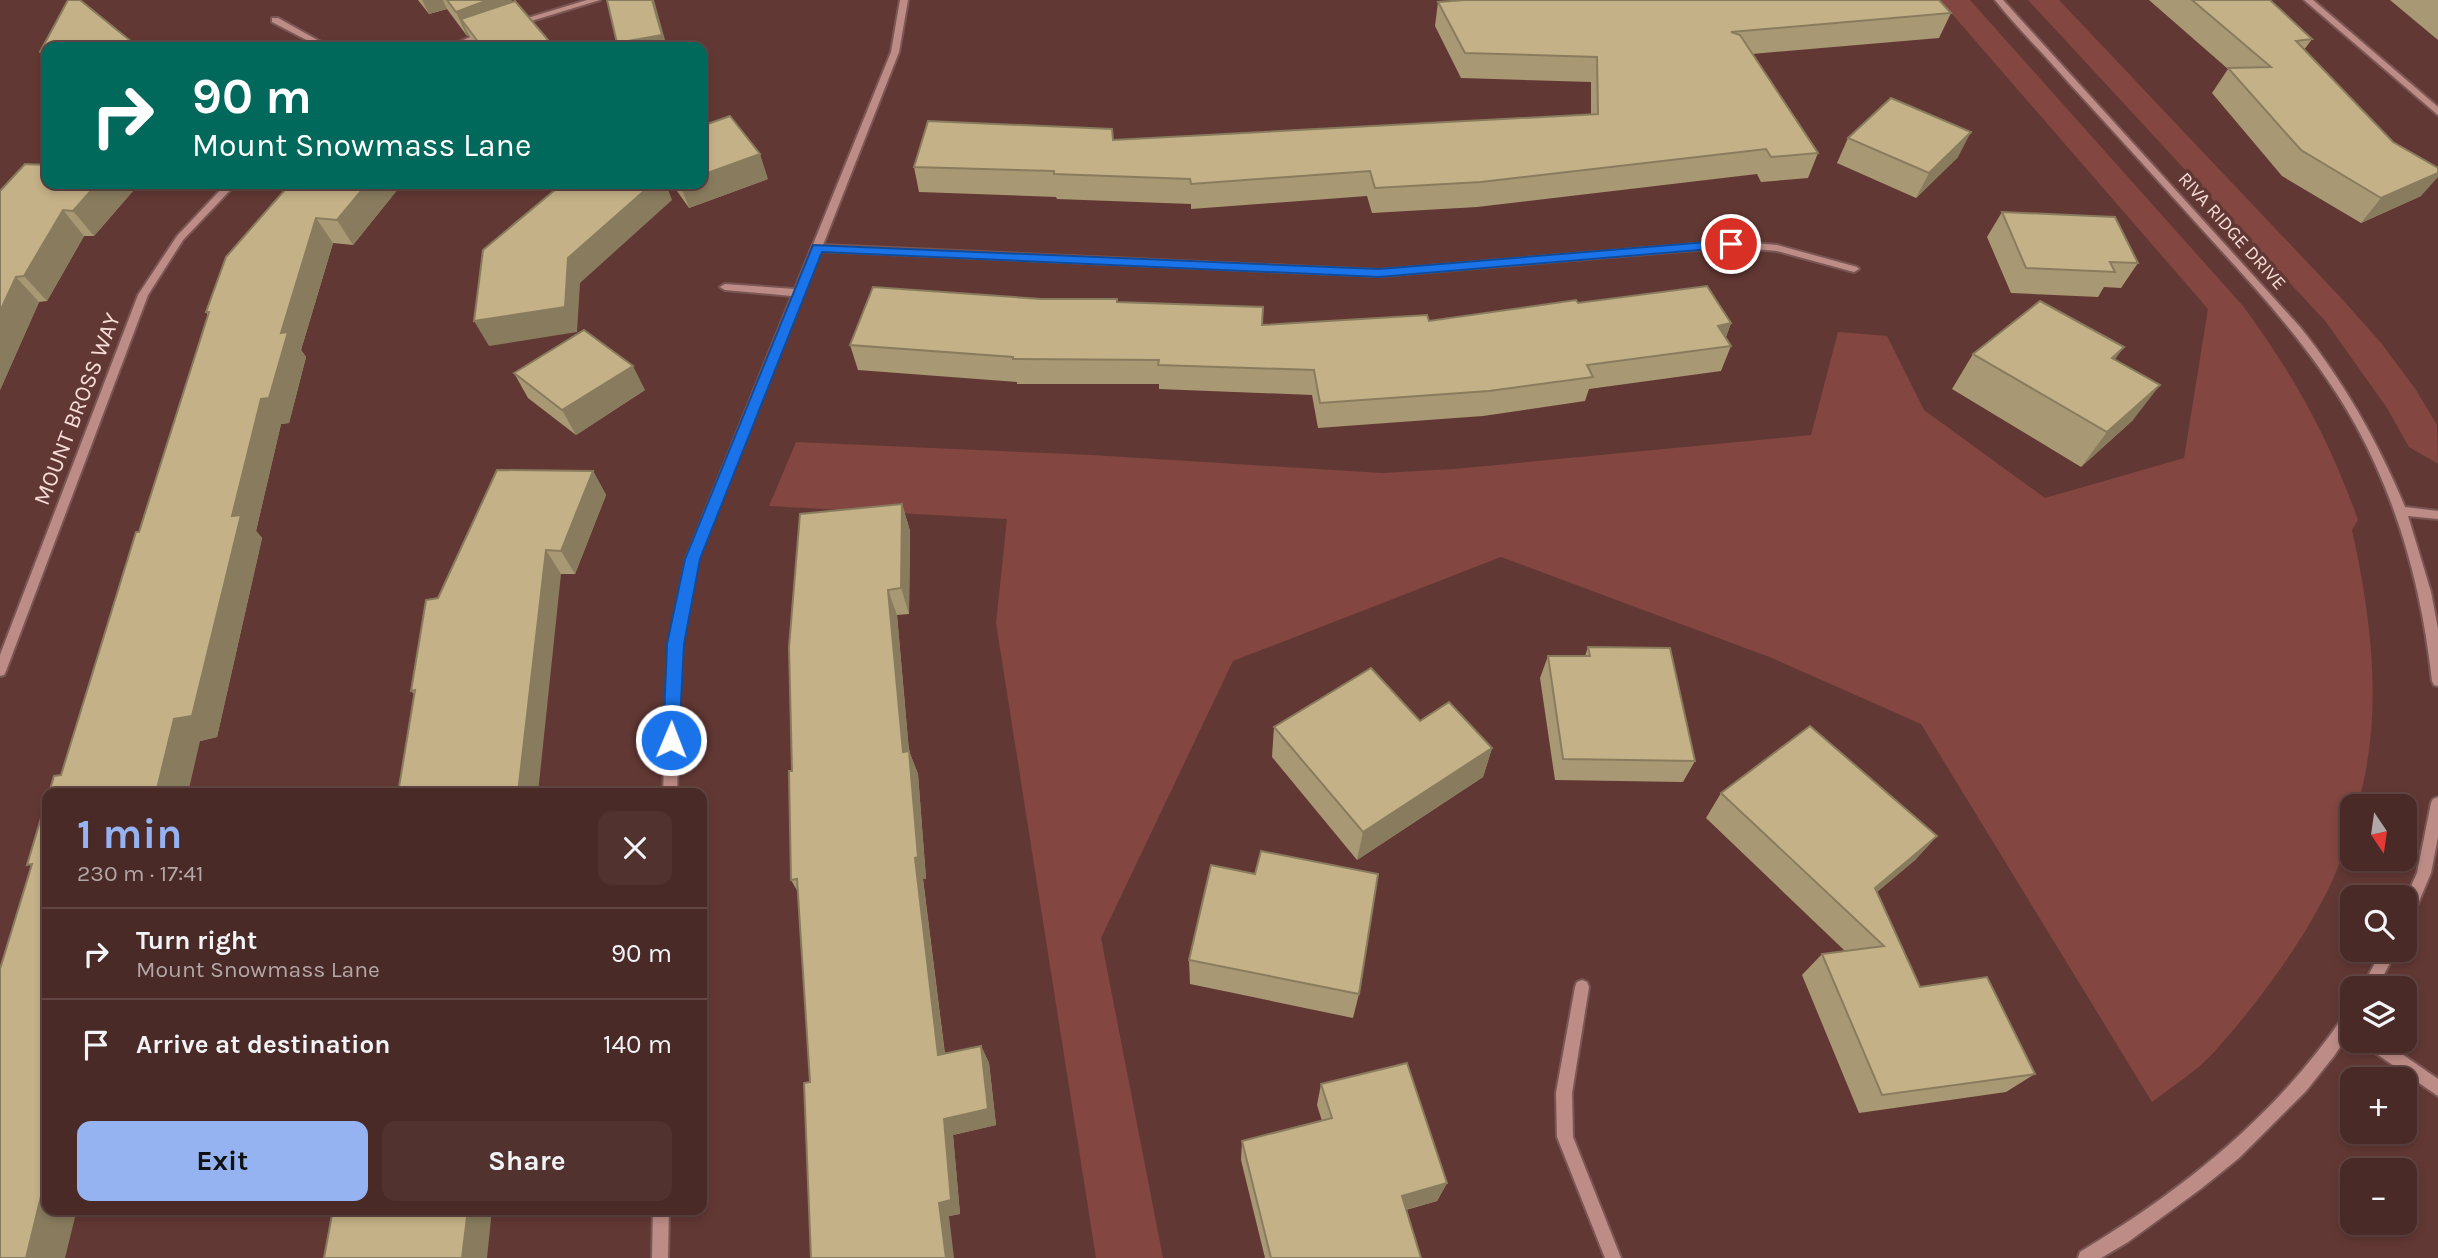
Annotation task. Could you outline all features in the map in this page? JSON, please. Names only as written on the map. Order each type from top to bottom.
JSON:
[{"type":"street","points":[[501,28],[596,0]]},
{"type":"street","points":[[670,788],[676,644],[692,559],[895,52],[904,0]]},
{"type":"street","name":"RIVA RIDGE DRIVE","points":[[1999,0],[2300,334],[2353,412],[2402,512],[2417,560],[2429,615],[2438,681]]},
{"type":"street","points":[[2308,0],[2438,112]]},
{"type":"street","points":[[275,20],[317,42]]},
{"type":"street","points":[[464,42],[492,31]]},
{"type":"street","name":"MOUNT BROSS WAY","points":[[0,671],[143,295],[180,239],[226,189]]},
{"type":"street","points":[[817,248],[1379,273],[1731,244],[1777,248],[1854,269]]},
{"type":"street","points":[[725,287],[799,293]]},
{"type":"street","points":[[2402,512],[2438,515]]},
{"type":"street","points":[[2417,889],[2424,873],[2438,803]]},
{"type":"street","points":[[1582,987],[1564,1093],[1565,1137],[1613,1258]]},
{"type":"street","points":[[2087,1258],[2192,1185],[2249,1138],[2277,1112],[2340,1036]]},
{"type":"street","points":[[2387,1053],[2438,1088]]},
{"type":"street","points":[[660,1258],[662,1215]]},
{"type":"shaded area","points":[[1940,0],[1970,0],[2243,306],[2295,383],[2323,435],[2358,520],[2352,530],[2365,599],[2373,704],[2360,794],[2340,794],[2340,860],[2322,902],[2302,936],[2280,970],[2235,1028],[2193,1072],[2152,1102],[1921,724],[1772,658],[1501,557],[1233,661],[1101,938],[1163,1258],[1096,1258],[996,623],[1007,519],[769,506],[796,442],[1092,455],[1382,473],[1454,469],[1811,435],[1838,332],[1887,336],[1924,410],[2045,498],[2184,458],[2208,309]]},
{"type":"shaded area","points":[[2028,0],[2059,0],[2382,344],[2416,390],[2437,425],[2438,464],[2409,447],[2387,408],[2326,322]]},
{"type":"building","points":[[68,0],[80,0],[132,42],[45,42]]},
{"type":"building","points":[[447,0],[488,0],[456,12]]},
{"type":"building","points":[[607,0],[652,0],[662,35],[617,42]]},
{"type":"building","points":[[1939,0],[1951,13],[1731,32],[1740,35],[1818,153],[1771,157],[1766,149],[1481,182],[1375,188],[1370,171],[1191,184],[1190,179],[914,167],[928,121],[1112,129],[1113,140],[1598,114],[1597,57],[1465,53],[1438,2]]},
{"type":"building","points":[[2192,0],[2270,0],[2312,39],[2296,41],[2393,142],[2438,168],[2438,173],[2381,198],[2301,150],[2228,68],[2271,67]]},
{"type":"building","points":[[515,1],[550,42],[478,42],[461,19]]},
{"type":"building","points":[[1891,98],[1971,132],[1929,173],[1848,138]]},
{"type":"building","points":[[730,116],[760,154],[707,173],[707,124]]},
{"type":"building","points":[[25,164],[42,165],[42,189],[93,189],[73,211],[63,210],[24,276],[16,277],[0,311],[0,191]]},
{"type":"building","points":[[286,189],[363,189],[337,220],[316,218],[281,333],[288,332],[269,398],[261,399],[232,516],[241,515],[192,716],[174,719],[157,788],[50,788],[54,776],[61,775],[136,532],[139,532],[209,312],[206,312],[226,257]]},
{"type":"building","points":[[556,189],[646,189],[568,258],[565,307],[474,321],[483,250]]},
{"type":"building","points":[[2002,212],[2115,217],[2138,263],[2110,262],[2115,272],[2026,268]]},
{"type":"building","points":[[1707,286],[1731,323],[1718,326],[1731,346],[1587,365],[1593,377],[1489,391],[1320,403],[1314,370],[1158,365],[1159,360],[1013,359],[850,345],[873,287],[1041,299],[1117,299],[1117,302],[1263,307],[1262,325],[1427,315],[1429,321],[1576,300],[1578,303]]},
{"type":"building","points":[[2040,301],[2124,347],[2112,358],[2160,385],[2107,432],[1973,354]]},
{"type":"building","points":[[584,330],[633,366],[562,410],[514,373]]},
{"type":"building","points":[[497,470],[593,471],[561,551],[546,550],[519,788],[399,788],[426,600],[438,598]]},
{"type":"building","points":[[902,504],[901,588],[888,590],[903,752],[909,751],[918,857],[915,858],[938,1055],[981,1046],[988,1109],[944,1119],[951,1200],[939,1203],[946,1258],[811,1258],[804,1083],[810,1082],[797,879],[791,880],[789,771],[792,771],[789,647],[800,514]]},
{"type":"building","points":[[1588,647],[1670,648],[1695,761],[1563,759],[1548,656],[1590,656]]},
{"type":"building","points":[[1371,668],[1420,721],[1449,702],[1492,748],[1363,832],[1274,727]]},
{"type":"building","points":[[1810,726],[1937,836],[1875,888],[1920,987],[1987,977],[2035,1074],[1882,1095],[1822,954],[1884,946],[1721,793]]},
{"type":"building","points":[[42,815],[42,1192],[26,1258],[0,1258],[0,969],[32,864],[27,865]]},
{"type":"building","points":[[1261,851],[1378,874],[1359,994],[1189,960],[1211,865],[1255,874]]},
{"type":"building","points":[[1407,1063],[1447,1183],[1402,1196],[1421,1258],[1271,1258],[1242,1141],[1332,1118],[1321,1084]]},
{"type":"building","points":[[332,1215],[467,1215],[462,1258],[324,1258]]},
{"type":"route","points":[[671,740],[676,644],[692,559],[817,248],[1379,273],[1443,270],[1731,244]]}]
